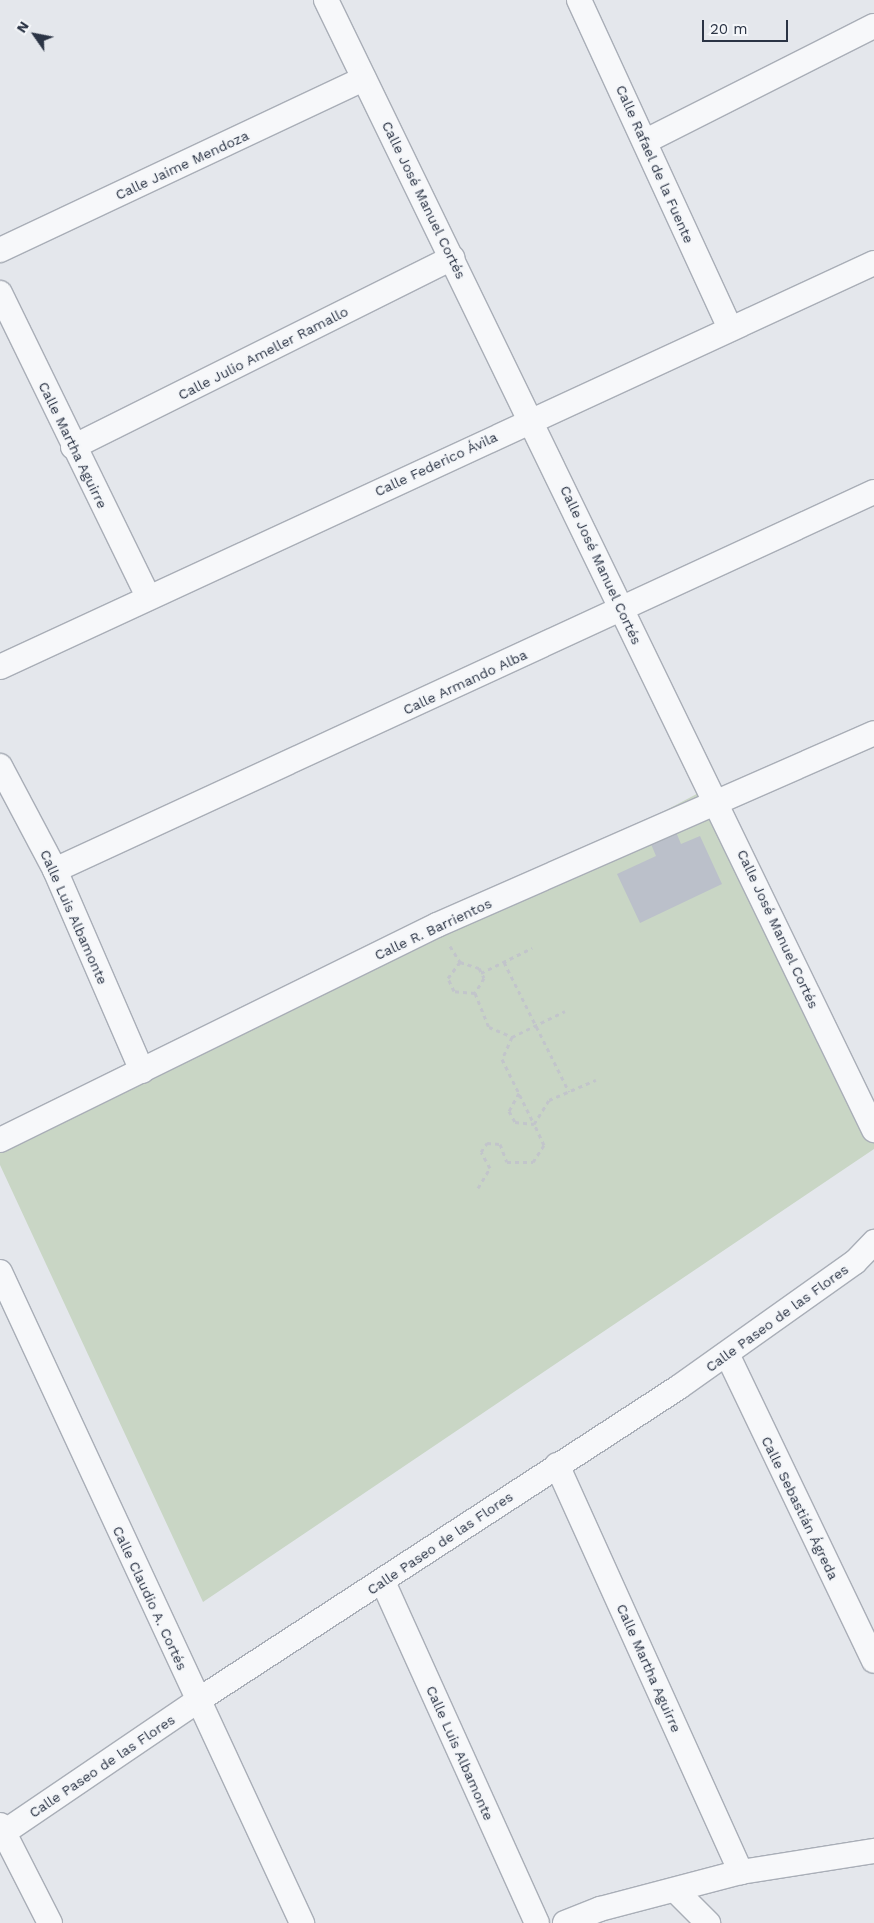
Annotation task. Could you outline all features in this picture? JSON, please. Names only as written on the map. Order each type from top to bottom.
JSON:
[{"type":"street","name":"Calle José Manuel Cortés","points":[[326,0],[533,420],[622,610],[717,801],[874,1130]]},
{"type":"street","name":"Calle Rafael de la Fuente","points":[[579,0],[646,141],[730,329]]},
{"type":"street","points":[[646,141],[874,26]]},
{"type":"street","name":"Calle Jaime Mendoza","points":[[0,250],[364,79]]},
{"type":"street","name":"Calle Julio Ameller Ramallo","points":[[74,447],[452,258]]},
{"type":"street","name":"Calle Federico Ávila","points":[[0,667],[148,596],[874,263]]},
{"type":"street","name":"Calle Martha Aguirre","points":[[0,293],[148,596]]},
{"type":"street","name":"Calle Armando Alba","points":[[55,870],[622,610],[874,492]]},
{"type":"street","name":"Calle R. Barrientos","points":[[0,1140],[142,1072],[437,925],[874,733]]},
{"type":"street","name":"Calle Luis Albamonte","points":[[0,766],[55,870],[142,1072]]},
{"type":"street","name":"Calle Paseo de las Flores","points":[[1,1831],[197,1701],[383,1582],[727,1354],[855,1262],[874,1242]]},
{"type":"street","name":"Calle Claudio A. Cortés","points":[[0,1272],[197,1701],[302,1923]]},
{"type":"street","name":"Calle Sebastián Ágreda","points":[[727,1354],[874,1661]]},
{"type":"street","name":"Calle Martha Aguirre","points":[[557,1465],[741,1872]]},
{"type":"street","name":"Calle Luis Albamonte","points":[[383,1582],[537,1923]]},
{"type":"street","points":[[1,1831],[50,1923]]},
{"type":"street","points":[[565,1923],[741,1872],[874,1851]]},
{"type":"street","points":[[675,1890],[708,1923]]},
{"type":"path","points":[[482,973],[532,948]]},
{"type":"path","points":[[460,962],[479,968],[482,973],[484,978],[475,992],[454,991],[448,978],[460,962]]},
{"type":"path","points":[[504,962],[569,1092]]},
{"type":"path","points":[[475,992],[489,1027],[512,1037]]},
{"type":"path","points":[[478,1188],[490,1168],[481,1152],[487,1143],[500,1144],[508,1162],[533,1162],[544,1145],[502,1060],[512,1037],[565,1011]]},
{"type":"path","points":[[534,1124],[549,1100],[596,1080]]},
{"type":"path","points":[[519,1093],[509,1111],[515,1122],[534,1124]]},
{"type":"path","points":[[534,1124],[542,1140]]},
{"type":"green space","points":[[710,787],[874,1121],[874,1149],[203,1602],[0,1165],[0,1129],[440,929]]},
{"type":"building","points":[[676,832],[681,844],[700,836],[722,884],[640,923],[617,874],[656,856],[651,844]]}]
